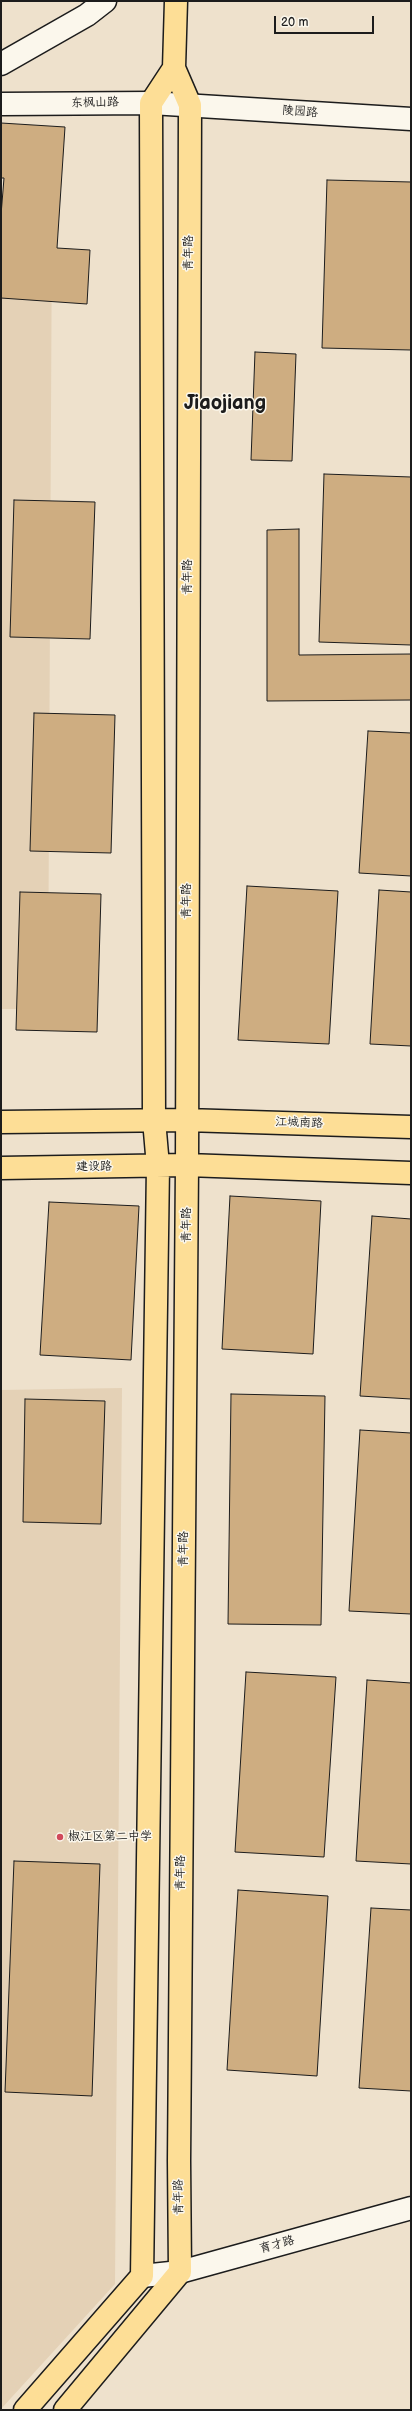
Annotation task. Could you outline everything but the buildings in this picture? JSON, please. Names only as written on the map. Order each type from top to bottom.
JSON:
[{"type":"main road","name":"青年路","points":[[176,1],[174,68],[190,105],[187,1165],[179,2160],[180,2272]]},
{"type":"main road","points":[[25,2410],[142,2276],[158,1166],[154,1120],[151,103],[174,68]]},
{"type":"main road","points":[[1,1122],[186,1120]]},
{"type":"main road","name":"江城南路","points":[[186,1120],[411,1126]]},
{"type":"main road","points":[[187,1165],[411,1172]]},
{"type":"main road","name":"建设路","points":[[1,1168],[187,1165]]},
{"type":"main road","points":[[65,2410],[180,2272]]},
{"type":"street","points":[[1,64],[87,16],[105,1]]},
{"type":"street","name":"东枫山路","points":[[1,104],[151,103],[190,105]]},
{"type":"street","name":"陵园路","points":[[190,105],[411,119]]},
{"type":"street","name":"育才路","points":[[142,2276],[180,2272],[411,2208]]},
{"type":"shaded area","points":[[1,215],[52,215],[48,1009],[1,1009]]},
{"type":"shaded area","name":"椒江区第二中学","points":[[122,1388],[115,2284],[1,2409],[1,1390]]},
{"type":"place","name":"椒江区第二中学","points":[[60,1837]]},
{"type":"district","name":"Jiaojiang","points":[[225,404]]}]
